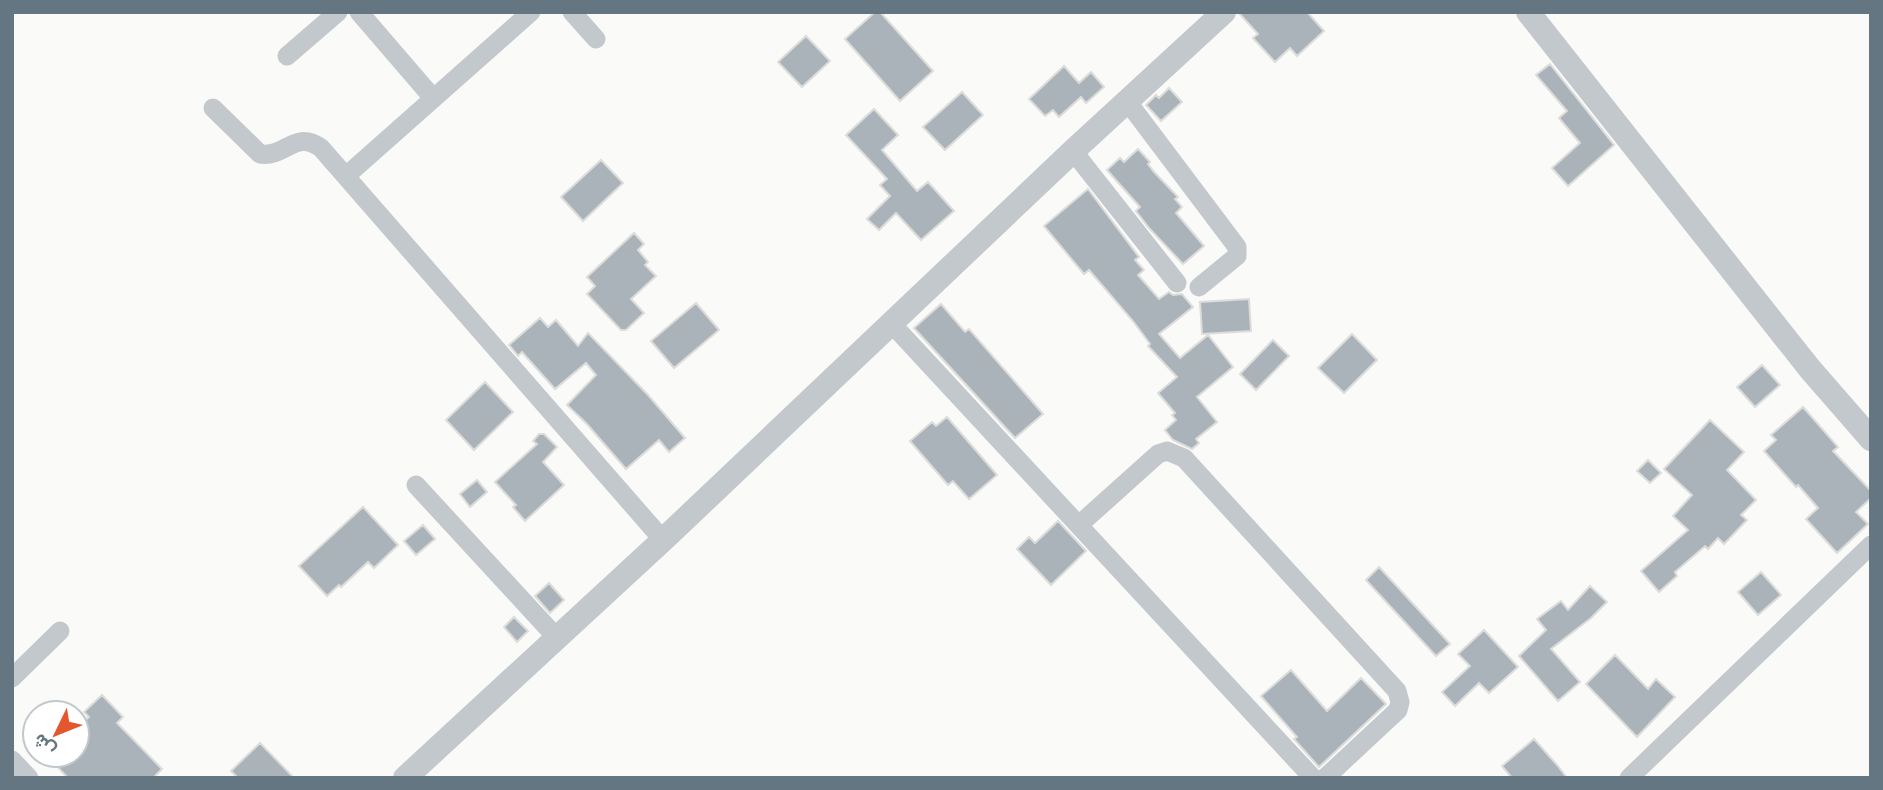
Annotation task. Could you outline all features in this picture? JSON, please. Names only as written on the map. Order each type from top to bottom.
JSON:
[{"type":"street","points":[[287,56],[338,12]]},
{"type":"street","points":[[359,12],[433,98]]},
{"type":"street","points":[[346,176],[531,12]]},
{"type":"street","points":[[572,12],[596,39]]},
{"type":"street","points":[[405,778],[663,540],[1073,150],[1224,12]]},
{"type":"street","points":[[1528,12],[1810,369],[1871,439]]},
{"type":"street","points":[[1127,101],[1237,247],[1237,256],[1199,287]]},
{"type":"street","points":[[213,108],[256,152],[268,155],[308,140],[321,148],[663,540]]},
{"type":"street","points":[[1073,150],[1177,283]]},
{"type":"street","points":[[891,323],[1313,778]]},
{"type":"street","points":[[1080,524],[1158,454],[1167,451],[1184,458],[1396,691],[1400,702],[1398,710],[1325,778]]},
{"type":"street","points":[[416,485],[557,638]]},
{"type":"street","points":[[1629,778],[1871,545]]},
{"type":"street","points":[[12,678],[60,631]]},
{"type":"street","points":[[12,760],[29,778]]},
{"type":"building","points":[[875,12],[880,12],[933,71],[900,101],[845,39]]},
{"type":"building","points":[[1238,12],[1307,12],[1324,31],[1297,56],[1290,48],[1275,62],[1253,38],[1258,34]]},
{"type":"building","points":[[806,36],[830,61],[802,87],[778,62]]},
{"type":"building","points":[[1550,64],[1614,145],[1568,186],[1552,168],[1580,143],[1559,118],[1567,111],[1536,75]]},
{"type":"building","points":[[1064,66],[1079,83],[1091,72],[1104,87],[1086,103],[1081,97],[1059,117],[1053,110],[1045,116],[1029,99]]},
{"type":"building","points":[[1169,88],[1182,102],[1161,121],[1146,105]]},
{"type":"building","points":[[962,92],[983,115],[945,150],[923,127]]},
{"type":"building","points":[[874,109],[898,135],[882,150],[917,191],[928,182],[954,211],[921,240],[896,213],[879,230],[867,219],[890,196],[880,185],[887,179],[846,135]]},
{"type":"building","points":[[1138,149],[1150,162],[1148,164],[1154,172],[1178,197],[1175,199],[1182,207],[1176,213],[1204,246],[1183,264],[1149,228],[1136,211],[1140,207],[1107,170],[1120,158],[1124,162]]},
{"type":"building","points":[[601,160],[623,183],[583,221],[561,197]]},
{"type":"building","points":[[1088,189],[1139,257],[1135,260],[1144,270],[1138,275],[1159,299],[1169,292],[1173,295],[1182,294],[1193,307],[1159,334],[1180,358],[1208,335],[1233,367],[1197,397],[1217,422],[1196,439],[1199,443],[1192,449],[1173,440],[1165,430],[1176,420],[1172,415],[1175,413],[1158,393],[1177,377],[1148,346],[1150,344],[1133,321],[1089,270],[1084,274],[1044,226]]},
{"type":"building","points":[[634,233],[644,244],[638,250],[648,262],[645,265],[656,276],[631,299],[644,313],[626,330],[621,330],[587,294],[595,286],[587,277]]},
{"type":"building","points":[[1249,299],[1251,331],[1202,334],[1200,302]]},
{"type":"building","points":[[696,303],[719,330],[674,368],[651,341]]},
{"type":"building","points":[[941,304],[965,332],[969,329],[1043,414],[1015,438],[914,328]]},
{"type":"building","points":[[540,318],[548,327],[556,320],[578,346],[588,333],[685,438],[669,452],[659,440],[626,469],[567,405],[596,375],[586,363],[555,389],[522,352],[518,356],[509,345]]},
{"type":"building","points":[[1352,334],[1377,360],[1344,393],[1318,368]]},
{"type":"building","points":[[1273,340],[1289,356],[1256,390],[1240,374]]},
{"type":"building","points":[[1762,365],[1780,385],[1755,407],[1737,387]]},
{"type":"building","points":[[485,382],[513,412],[474,450],[446,420]]},
{"type":"building","points":[[1803,407],[1838,447],[1833,451],[1871,491],[1871,498],[1856,512],[1868,524],[1837,553],[1806,519],[1818,508],[1764,451],[1776,440],[1771,435]]},
{"type":"building","points":[[947,417],[997,475],[969,499],[953,481],[948,485],[910,441],[932,422],[936,426]]},
{"type":"building","points":[[1710,420],[1744,452],[1727,470],[1756,500],[1741,515],[1747,520],[1724,544],[1718,538],[1708,549],[1705,546],[1675,572],[1677,576],[1659,592],[1641,571],[1688,530],[1673,516],[1692,495],[1664,469]]},
{"type":"building","points":[[539,434],[544,434],[557,447],[543,462],[564,485],[525,521],[513,507],[516,505],[495,482],[537,444],[533,441]]},
{"type":"building","points":[[1648,460],[1661,473],[1650,483],[1637,471]]},
{"type":"building","points":[[477,480],[487,492],[470,507],[460,494]]},
{"type":"building","points":[[363,507],[398,545],[374,568],[368,562],[327,596],[299,566]]},
{"type":"building","points":[[1058,521],[1086,551],[1051,585],[1017,549],[1029,537],[1035,543]]},
{"type":"building","points":[[423,525],[435,539],[416,555],[404,541]]},
{"type":"building","points":[[1379,567],[1450,644],[1436,656],[1366,580]]},
{"type":"building","points":[[1761,572],[1781,595],[1758,615],[1738,592]]},
{"type":"building","points":[[549,583],[564,600],[550,613],[535,596]]},
{"type":"building","points":[[1590,586],[1607,602],[1551,649],[1580,682],[1558,701],[1519,656],[1546,630],[1537,619],[1561,601],[1568,610]]},
{"type":"building","points":[[514,617],[528,631],[517,642],[504,627]]},
{"type":"building","points":[[1484,630],[1518,667],[1489,693],[1479,683],[1455,706],[1442,692],[1470,666],[1458,654]]},
{"type":"building","points":[[1615,655],[1648,689],[1656,679],[1675,697],[1637,737],[1586,684]]},
{"type":"building","points":[[1291,670],[1327,711],[1361,678],[1386,704],[1319,767],[1261,696]]},
{"type":"building","points":[[102,695],[123,717],[117,723],[162,769],[153,778],[68,778],[59,769],[91,769],[91,705]]},
{"type":"building","points":[[1534,739],[1567,778],[1512,778],[1502,766]]},
{"type":"building","points":[[260,743],[294,778],[238,778],[231,771]]}]
